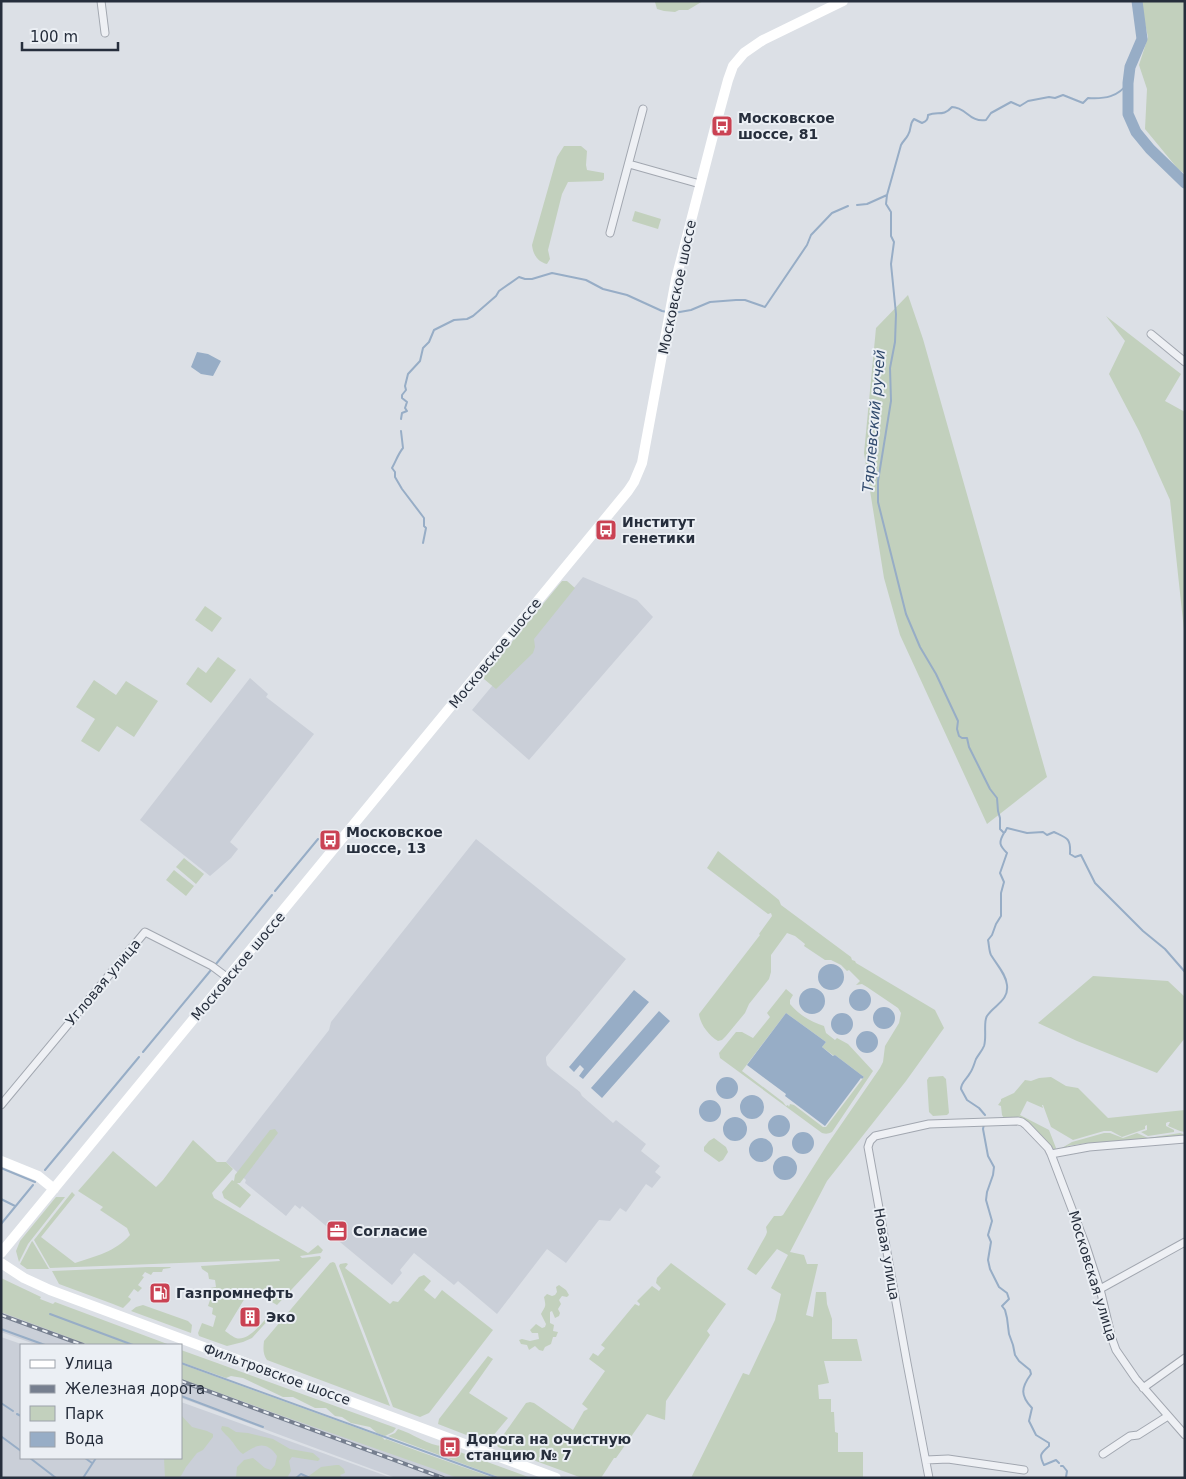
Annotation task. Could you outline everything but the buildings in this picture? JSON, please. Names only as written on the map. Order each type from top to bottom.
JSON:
[{"type":"main road","name":"Московское шоссе","points":[[1,1253],[634,482],[641,467],[646,448],[668,320],[682,254],[733,66],[744,53],[763,40],[843,1]]},
{"type":"main road","points":[[1,1161],[38,1176],[54,1189]]},
{"type":"main road","name":"Фильтровское шоссе","points":[[1,1263],[24,1278],[50,1290],[556,1478]]},
{"type":"street","points":[[101,1],[105,33]]},
{"type":"street","points":[[610,233],[643,109]]},
{"type":"street","points":[[629,164],[700,184]]},
{"type":"street","points":[[1151,334],[1185,362]]},
{"type":"street","name":"Угловая улица","points":[[1,1105],[145,932],[212,966],[228,978]]},
{"type":"street","name":"Московская улица","points":[[978,1123],[1022,1122],[1048,1148],[1071,1203],[1100,1289],[1114,1344],[1125,1364],[1143,1388],[1185,1435]]},
{"type":"street","name":"Новая улица","points":[[929,1478],[868,1145],[872,1138],[879,1135],[929,1124],[978,1123]]},
{"type":"street","points":[[1051,1154],[1089,1147],[1184,1141]]},
{"type":"street","points":[[1100,1289],[1185,1242]]},
{"type":"street","points":[[1143,1388],[1185,1358]]},
{"type":"street","points":[[1103,1454],[1130,1436],[1138,1435],[1168,1416]]},
{"type":"street","points":[[926,1460],[948,1460],[1024,1470]]},
{"type":"shaded area","points":[[583,577],[637,600],[653,617],[529,760],[472,710]]},
{"type":"shaded area","points":[[250,678],[268,694],[266,697],[314,734],[230,842],[238,849],[231,858],[210,876],[140,820]]},
{"type":"shaded area","points":[[476,839],[626,959],[546,1057],[546,1060],[547,1065],[551,1069],[580,1092],[582,1096],[613,1123],[616,1120],[646,1144],[641,1151],[660,1166],[655,1172],[661,1177],[652,1188],[646,1184],[626,1212],[620,1208],[610,1221],[599,1220],[566,1263],[547,1249],[497,1314],[458,1281],[454,1285],[414,1253],[400,1270],[402,1273],[392,1285],[329,1233],[331,1230],[302,1206],[300,1209],[295,1205],[286,1216],[245,1183],[246,1180],[226,1162],[329,1030],[331,1022]]},
{"type":"shaded area","points":[[1,1304],[113,1344],[34,1344],[1,1332]]},
{"type":"shaded area","points":[[1,1337],[21,1344],[20,1459],[182,1459],[182,1402],[392,1478],[1,1478]]},
{"type":"shaded area","points":[[182,1368],[465,1478],[396,1478],[182,1398]]},
{"type":"green space","points":[[656,1],[703,1],[688,10],[675,12],[657,9]]},
{"type":"green space","points":[[1140,1],[1185,1],[1185,174],[1178,169],[1145,129],[1147,89],[1139,65],[1148,37]]},
{"type":"green space","points":[[564,146],[581,146],[587,151],[587,170],[604,173],[604,179],[602,181],[568,182],[562,194],[548,250],[550,259],[547,264],[536,258],[532,245],[557,157]]},
{"type":"green space","points":[[635,211],[661,219],[658,229],[632,221]]},
{"type":"green space","points":[[908,295],[923,339],[1047,777],[987,824],[900,635],[884,578],[864,453],[876,328]]},
{"type":"green space","points":[[1106,316],[1181,374],[1165,401],[1185,412],[1185,630],[1170,500],[1139,431],[1109,374],[1125,341]]},
{"type":"green space","points":[[562,581],[567,581],[575,588],[534,639],[535,647],[533,653],[496,689],[484,679],[484,676]]},
{"type":"green space","points":[[205,606],[222,618],[212,632],[195,620]]},
{"type":"green space","points":[[218,657],[236,670],[211,703],[186,684],[198,667],[206,673]]},
{"type":"green space","points":[[94,680],[116,695],[126,681],[158,701],[134,737],[117,726],[99,752],[81,741],[95,719],[76,707]]},
{"type":"green space","points":[[718,851],[779,900],[781,905],[851,957],[856,963],[935,1010],[944,1028],[906,1081],[827,1181],[790,1252],[804,1255],[807,1264],[818,1264],[806,1315],[813,1317],[816,1292],[826,1292],[827,1304],[832,1319],[832,1339],[857,1339],[862,1361],[824,1361],[829,1383],[818,1385],[819,1399],[831,1399],[831,1412],[834,1412],[835,1432],[838,1433],[838,1452],[863,1452],[863,1478],[691,1478],[743,1373],[749,1375],[775,1320],[781,1294],[771,1288],[788,1255],[777,1249],[756,1275],[747,1269],[766,1235],[766,1227],[774,1216],[783,1215],[827,1145],[880,1068],[883,1062],[885,1046],[899,1023],[901,1013],[898,1008],[867,987],[862,984],[856,985],[860,981],[849,970],[847,971],[841,965],[831,960],[825,960],[804,946],[805,944],[795,936],[787,933],[771,955],[769,979],[749,1004],[745,1013],[722,1040],[718,1041],[711,1036],[703,1026],[699,1014],[760,935],[772,916],[771,913],[768,914],[707,868]]},
{"type":"green space","points":[[184,858],[204,874],[196,884],[176,867]]},
{"type":"green space","points":[[174,870],[194,886],[186,896],[166,880]]},
{"type":"green space","points":[[1093,976],[1168,981],[1185,997],[1185,1038],[1157,1073],[1038,1023]]},
{"type":"green space","points":[[786,989],[793,995],[790,1004],[797,1012],[824,1026],[826,1033],[835,1040],[837,1038],[848,1044],[873,1071],[832,1132],[822,1133],[720,1058],[719,1053],[736,1032],[742,1032],[753,1038],[770,1017],[767,1013]],"holes":[[[786,1013],[826,1042],[822,1047],[864,1077],[826,1127],[823,1127],[794,1105],[786,1106],[742,1071]]]},
{"type":"green space","points":[[943,1076],[946,1079],[949,1113],[947,1115],[933,1116],[929,1112],[927,1080],[929,1077]]},
{"type":"green space","points":[[1051,1077],[1066,1086],[1078,1088],[1108,1118],[1185,1110],[1185,1132],[1168,1126],[1170,1122],[1168,1122],[1166,1126],[1174,1130],[1174,1132],[1148,1136],[1141,1132],[1147,1130],[1147,1125],[1145,1129],[1122,1137],[1111,1131],[1104,1131],[1073,1140],[1051,1127],[1043,1105],[1043,1108],[1027,1101],[1020,1115],[1049,1130],[1056,1148],[1055,1150],[1027,1122],[1005,1120],[1002,1115],[1001,1106],[998,1105],[1001,1099],[1014,1093],[1025,1080],[1031,1081]]},
{"type":"green space","points":[[275,1129],[278,1133],[240,1183],[237,1183],[251,1195],[240,1208],[224,1198],[222,1192],[232,1180],[234,1181],[235,1175],[270,1130]]},
{"type":"green space","points":[[1110,1133],[1123,1138],[1137,1133],[1148,1138],[1180,1133],[1183,1134],[1183,1137],[1088,1145],[1087,1143],[1067,1146],[1067,1148],[1060,1150],[1072,1142]]},
{"type":"green space","points":[[714,1138],[726,1147],[728,1152],[723,1160],[719,1162],[704,1151],[704,1147]]},
{"type":"green space","points":[[193,1140],[217,1162],[226,1162],[233,1169],[212,1193],[214,1198],[308,1253],[318,1245],[323,1250],[321,1253],[300,1256],[302,1258],[320,1256],[321,1258],[277,1305],[253,1291],[248,1293],[225,1331],[236,1338],[245,1337],[255,1330],[270,1314],[272,1316],[252,1338],[227,1346],[199,1336],[198,1333],[202,1323],[213,1327],[216,1316],[212,1314],[213,1308],[208,1306],[211,1297],[210,1288],[216,1287],[215,1280],[209,1279],[208,1273],[201,1266],[280,1261],[279,1259],[50,1268],[34,1240],[72,1192],[75,1195],[41,1237],[75,1263],[105,1253],[118,1246],[130,1235],[127,1228],[100,1210],[103,1207],[78,1191],[113,1151],[156,1187]]},
{"type":"green space","points":[[56,1197],[65,1197],[28,1244],[19,1262],[16,1251],[20,1241]]},
{"type":"green space","points":[[32,1241],[49,1269],[27,1269],[20,1264]]},
{"type":"green space","points":[[333,1262],[390,1406],[267,1360],[265,1356],[263,1349],[264,1341],[330,1263]]},
{"type":"green space","points":[[671,1263],[726,1304],[707,1331],[710,1335],[666,1401],[665,1420],[647,1414],[601,1478],[582,1478],[498,1447],[497,1444],[526,1403],[530,1402],[573,1430],[584,1411],[588,1409],[582,1404],[605,1371],[589,1359],[593,1353],[598,1356],[605,1348],[601,1345],[635,1304],[639,1306],[640,1304],[637,1301],[652,1286],[659,1291],[661,1288],[656,1283],[657,1278]]},
{"type":"green space","points":[[348,1264],[345,1268],[390,1304],[393,1301],[398,1302],[419,1277],[424,1275],[431,1281],[424,1290],[435,1299],[442,1290],[493,1330],[429,1413],[420,1417],[393,1407],[339,1266]]},
{"type":"green space","points":[[171,1267],[163,1269],[162,1272],[153,1272],[151,1275],[145,1272],[138,1285],[142,1288],[138,1292],[134,1289],[128,1297],[131,1299],[130,1301],[123,1308],[59,1284],[52,1271]]},
{"type":"green space","points":[[1,1278],[41,1297],[40,1299],[53,1304],[55,1302],[167,1344],[132,1344],[102,1333],[129,1344],[86,1344],[1,1312]]},
{"type":"green space","points":[[559,1285],[569,1295],[567,1297],[562,1296],[559,1300],[561,1304],[558,1309],[559,1316],[555,1318],[552,1311],[550,1312],[550,1323],[554,1325],[553,1331],[558,1332],[556,1337],[553,1337],[551,1344],[545,1347],[543,1351],[535,1346],[529,1350],[527,1345],[521,1344],[519,1340],[530,1341],[539,1339],[538,1333],[532,1333],[530,1330],[536,1324],[542,1328],[545,1327],[546,1324],[541,1314],[545,1306],[544,1297],[547,1294],[555,1295],[557,1292],[556,1287]]},
{"type":"green space","points":[[143,1305],[188,1321],[192,1325],[191,1333],[131,1311]]},
{"type":"green space","points":[[182,1350],[396,1428],[385,1436],[377,1433],[370,1427],[351,1423],[342,1417],[335,1416],[326,1408],[315,1408],[293,1397],[283,1397],[243,1378],[231,1376],[226,1378],[182,1362]]},
{"type":"green space","points":[[488,1356],[493,1359],[469,1393],[508,1418],[487,1443],[438,1424],[439,1419]]},
{"type":"green space","points":[[182,1364],[382,1437],[385,1440],[494,1478],[457,1478],[182,1379]]},
{"type":"green space","points":[[182,1416],[192,1427],[213,1434],[213,1437],[203,1450],[197,1453],[181,1476],[178,1478],[165,1478],[164,1459],[182,1459]]},
{"type":"green space","points":[[222,1426],[236,1432],[273,1439],[290,1449],[313,1453],[320,1459],[318,1461],[292,1457],[289,1461],[291,1471],[287,1478],[236,1478],[237,1467],[244,1460],[253,1458],[265,1468],[271,1470],[275,1465],[277,1456],[265,1446],[257,1446],[243,1454],[222,1431]]},
{"type":"green space","points":[[398,1429],[456,1453],[457,1451],[531,1478],[501,1478],[388,1436],[395,1433]]},
{"type":"green space","points":[[339,1465],[344,1469],[345,1473],[340,1475],[343,1478],[306,1478],[321,1467]]},
{"type":"water","points":[[197,352],[208,354],[221,361],[213,376],[201,374],[191,367]]},
{"type":"water","points":[[831,964],[840,968],[844,977],[840,986],[831,990],[822,986],[818,977],[822,968]]},
{"type":"water","points":[[812,988],[822,991],[825,1001],[822,1011],[812,1014],[802,1011],[799,1001],[802,991]]},
{"type":"water","points":[[856,989],[864,989],[871,996],[871,1004],[864,1011],[856,1011],[849,1004],[849,996]]},
{"type":"water","points":[[634,990],[649,1002],[583,1079],[579,1076],[584,1069],[580,1065],[574,1072],[569,1067]]},
{"type":"water","points":[[880,1007],[888,1007],[895,1014],[895,1022],[888,1029],[880,1029],[873,1022],[873,1014]]},
{"type":"water","points":[[659,1011],[670,1021],[602,1098],[591,1088]]},
{"type":"water","points":[[786,1013],[826,1042],[822,1047],[864,1077],[861,1078],[825,1126],[747,1065]]},
{"type":"water","points":[[838,1013],[846,1013],[853,1020],[853,1028],[846,1035],[838,1035],[831,1028],[831,1020]]},
{"type":"water","points":[[867,1031],[875,1034],[878,1042],[875,1050],[867,1053],[859,1050],[856,1042],[859,1034]]},
{"type":"water","points":[[723,1077],[731,1077],[738,1084],[738,1092],[731,1099],[723,1099],[716,1092],[716,1084]]},
{"type":"water","points":[[752,1095],[760,1099],[764,1107],[760,1115],[752,1119],[744,1115],[740,1107],[744,1099]]},
{"type":"water","points":[[706,1100],[714,1100],[721,1107],[721,1115],[714,1122],[706,1122],[699,1115],[699,1107]]},
{"type":"water","points":[[779,1115],[787,1118],[790,1126],[787,1134],[779,1137],[771,1134],[768,1126],[771,1118]]},
{"type":"water","points":[[735,1117],[743,1121],[747,1129],[743,1137],[735,1141],[727,1137],[723,1129],[727,1121]]},
{"type":"water","points":[[803,1132],[811,1135],[814,1143],[811,1151],[803,1154],[795,1151],[792,1143],[795,1135]]},
{"type":"water","points":[[761,1138],[769,1142],[773,1150],[769,1158],[761,1162],[753,1158],[749,1150],[753,1142]]},
{"type":"water","points":[[785,1156],[793,1160],[797,1168],[793,1176],[785,1180],[777,1176],[773,1168],[777,1160]]},
{"type":"waterway","points":[[1137,1],[1142,39],[1130,67],[1128,114],[1136,132],[1150,149],[1185,183]]},
{"type":"waterway","name":"Тярлевский ручей","points":[[985,1115],[979,1108],[967,1100],[961,1089],[984,1046],[987,1016],[1003,999],[1007,990],[1005,977],[991,955],[988,940],[1001,916],[1001,893],[1004,882],[1000,873],[1007,853],[1001,844],[1004,833],[1000,829],[997,798],[990,789],[969,747],[967,738],[959,736],[957,729],[958,721],[936,674],[920,647],[906,614],[878,502],[878,481],[891,401],[890,368],[895,342],[896,314],[891,264],[894,242],[891,236],[891,212],[886,204],[887,195],[901,145],[909,133],[914,119],[922,123],[927,120],[928,115],[943,113],[952,107],[961,109],[976,119],[986,120],[991,113],[1011,102],[1020,106],[1028,101],[1049,97],[1055,98],[1063,95],[1083,103],[1088,98],[1111,96],[1124,88],[1128,83]]},
{"type":"waterway","points":[[857,205],[867,204],[887,195]]},
{"type":"waterway","points":[[674,313],[691,310],[710,302],[736,300],[745,300],[765,307],[807,245],[811,235],[832,213],[848,206]]},
{"type":"waterway","points":[[401,419],[402,413],[407,411],[405,408],[407,402],[402,398],[402,395],[406,390],[408,374],[420,361],[423,348],[429,342],[434,330],[454,320],[467,319],[473,316],[496,296],[499,291],[519,277],[532,279],[552,273],[586,280],[603,289],[627,295],[667,312]]},
{"type":"waterway","points":[[401,431],[403,448],[392,468],[402,489],[424,518],[424,526],[426,528],[423,543]]},
{"type":"waterway","points":[[1005,832],[1007,828],[1027,833],[1043,832],[1047,835],[1054,832],[1065,837],[1070,845],[1070,854],[1075,857],[1081,855],[1095,883],[1143,931],[1165,949],[1185,972]]},
{"type":"waterway","points":[[275,891],[318,839]]},
{"type":"waterway","points":[[216,964],[272,895]]},
{"type":"waterway","points":[[143,1052],[211,970]]},
{"type":"waterway","points":[[45,1170],[139,1057]]},
{"type":"waterway","name":"Тярлевский ручей","points":[[984,1124],[983,1129],[988,1156],[994,1167],[986,1200],[992,1221],[988,1235],[991,1242],[988,1260],[990,1269],[999,1287],[1007,1293],[1009,1299],[1002,1306],[1005,1310],[1015,1355],[1030,1370],[1031,1374],[1025,1383],[1023,1391],[1025,1399],[1032,1408],[1029,1421],[1036,1435],[1049,1443],[1049,1446],[1041,1455],[1041,1459],[1044,1465],[1056,1460],[1059,1463]]},
{"type":"waterway","points":[[1,1168],[35,1182]]},
{"type":"waterway","points":[[1,1224],[33,1185]]},
{"type":"waterway","points":[[1,1199],[15,1206]]},
{"type":"waterway","points":[[50,1314],[130,1344]]},
{"type":"waterway","points":[[1,1329],[42,1344]]},
{"type":"waterway","points":[[182,1363],[498,1478]]},
{"type":"waterway","points":[[182,1396],[263,1427]]},
{"type":"waterway","points":[[1,1403],[13,1411]]},
{"type":"waterway","points":[[2,1437],[20,1450]]},
{"type":"waterway","points":[[31,1459],[56,1478]]},
{"type":"waterway","points":[[86,1459],[92,1463]]},
{"type":"waterway","points":[[83,1478],[95,1459]]},
{"type":"waterway","name":"Тярлевский ручей","points":[[1061,1466],[1067,1471],[1067,1478]]},
{"type":"waterway","points":[[296,1478],[301,1474],[310,1478]]},
{"type":"railway","points":[[1,1315],[80,1344]]},
{"type":"railway","points":[[182,1381],[443,1478]]},
{"type":"place","name":"Московское шоссе, 81","points":[[722,126]]},
{"type":"place","name":"Институт генетики","points":[[606,530]]},
{"type":"place","name":"Московское шоссе, 13","points":[[330,840]]},
{"type":"place","name":"Согласие","points":[[337,1231]]},
{"type":"place","name":"Газпромнефть","points":[[160,1293]]},
{"type":"place","name":"Эко","points":[[250,1317]]},
{"type":"place","name":"Дорога на очистную станцию № 7","points":[[450,1447]]}]
